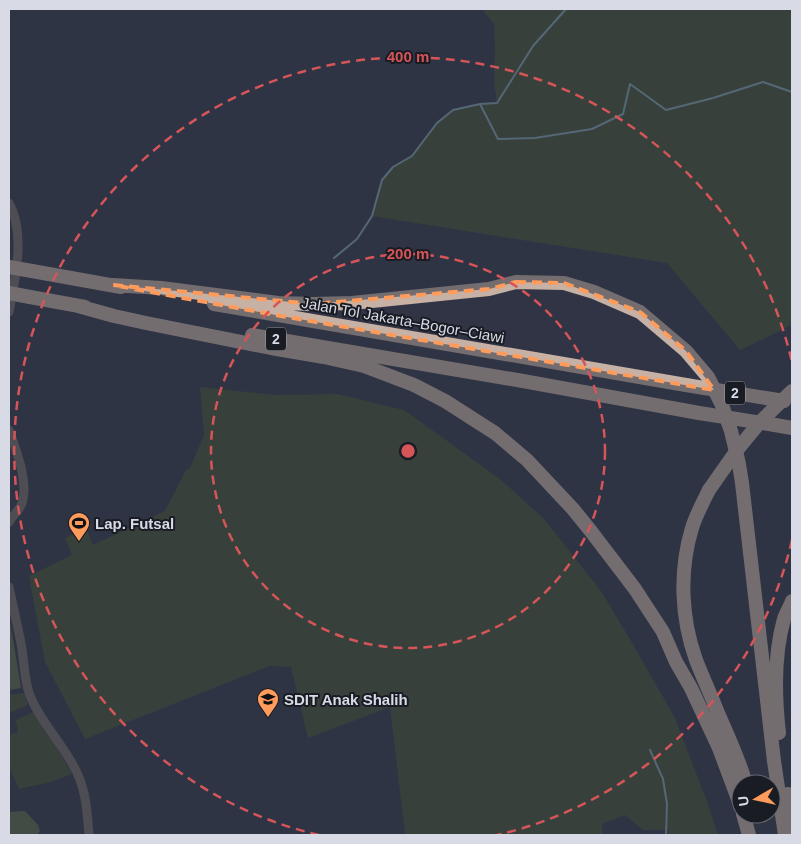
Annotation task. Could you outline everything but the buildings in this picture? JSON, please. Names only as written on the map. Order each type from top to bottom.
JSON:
[{"type":"highway","name":"Jalan Tol Jakarta–Bogor–Ciawi","points":[[13,263],[32,271],[281,316],[686,385],[789,398]]},
{"type":"highway","points":[[113,285],[161,288],[278,303],[313,304],[352,303],[489,289],[516,282],[564,284],[594,292],[640,312],[686,351],[708,377],[722,405],[731,431],[740,474],[774,761],[785,835]]},
{"type":"highway","name":"2","points":[[9,293],[523,381],[699,414],[792,428]]},
{"type":"highway","points":[[78,306],[146,324],[364,366],[414,385],[495,433],[527,460],[573,510],[635,589],[663,632],[676,662],[691,688],[720,748],[731,779]]},
{"type":"highway","points":[[742,774],[690,641],[684,610],[683,580],[686,555],[692,527],[709,490],[737,450],[760,422],[789,398]]},
{"type":"highway","points":[[792,601],[785,618],[780,643],[777,685],[778,725],[792,824]]},
{"type":"street","points":[[9,203],[15,215],[18,238],[13,263],[9,312]]},
{"type":"street","points":[[9,430],[20,466],[24,495],[22,505],[9,522]]},
{"type":"street","points":[[9,587],[30,693],[37,708],[74,765],[86,802],[89,835]]},
{"type":"highlighted area","points":[[516,282],[564,283],[640,312],[686,351],[714,390],[281,316],[113,285],[313,304],[489,289]]},
{"type":"green space","points":[[478,9],[792,9],[792,325],[740,350],[667,263],[372,216],[382,180],[393,167],[412,156],[437,123],[453,110],[480,104],[497,103],[494,83],[494,24],[483,10]]},
{"type":"green space","points":[[200,387],[275,395],[337,394],[404,410],[500,479],[544,519],[601,591],[674,716],[718,835],[670,835],[667,830],[643,830],[625,815],[602,824],[603,835],[400,835],[405,834],[390,707],[308,738],[291,667],[269,666],[85,739],[45,662],[29,576],[72,555],[65,538],[86,528],[93,545],[165,511],[186,470],[190,468],[204,435]]},
{"type":"green space","points":[[9,618],[21,688],[9,690]]},
{"type":"green space","points":[[24,693],[28,705],[9,713],[9,695]]},
{"type":"green space","points":[[35,711],[72,774],[51,782],[19,789],[9,767],[9,735],[18,732],[16,720]]},
{"type":"green space","points":[[25,811],[38,825],[40,831],[37,835],[9,835],[9,812]]},
{"type":"waterway","points":[[334,258],[357,239],[372,216],[382,180],[393,167],[412,156],[437,123],[453,110],[480,104],[497,103],[533,46],[566,9]]},
{"type":"waterway","points":[[480,104],[498,139],[535,138],[592,129],[623,114],[630,84],[666,110],[713,98],[763,82],[792,92]]},
{"type":"waterway","points":[[650,750],[663,779],[667,804],[666,835]]},
{"type":"place","name":"Lap. Futsal","points":[[79,542]]},
{"type":"place","name":"SDIT Anak Shalih","points":[[268,718]]}]
